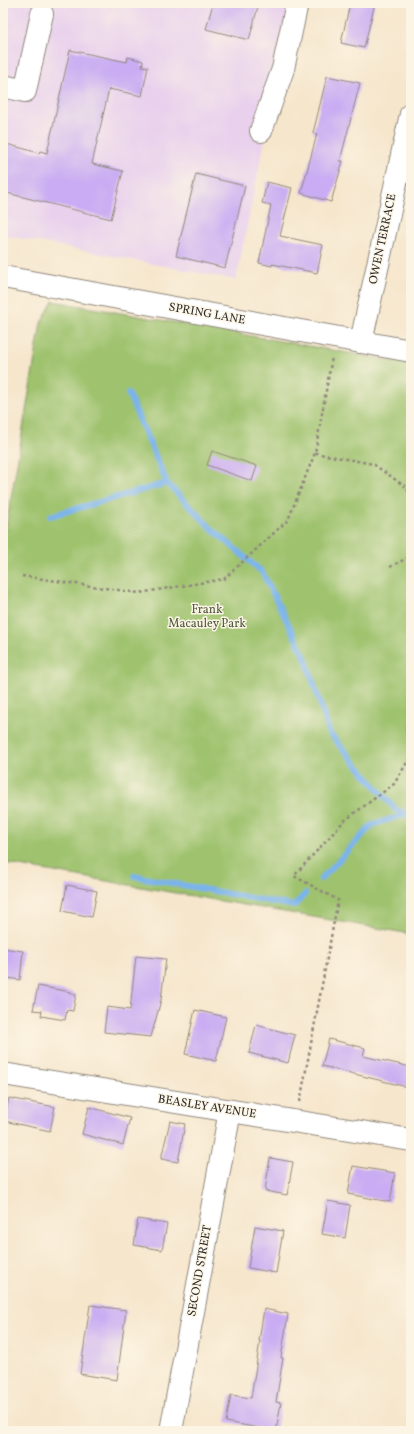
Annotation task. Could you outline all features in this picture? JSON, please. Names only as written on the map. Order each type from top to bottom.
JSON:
[{"type":"street","points":[[261,131],[283,69],[297,3]]},
{"type":"street","points":[[3,86],[25,91],[42,14]]},
{"type":"street","name":"OWEN TERRACE","points":[[361,342],[411,114]]},
{"type":"street","name":"SPRING LANE","points":[[3,277],[411,351]]},
{"type":"street","name":"BEASLEY AVENUE","points":[[3,1074],[411,1140]]},
{"type":"street","name":"SECOND STREET","points":[[171,1431],[230,1111]]},
{"type":"path","points":[[22,576],[140,593],[224,579],[288,520],[315,453],[335,337]]},
{"type":"path","points":[[315,453],[373,464],[406,487],[411,497]]},
{"type":"path","points":[[390,567],[411,556]]},
{"type":"path","points":[[297,1122],[338,900],[294,876],[344,821],[394,784],[411,756]]},
{"type":"shaded area","points":[[3,3],[293,3],[236,280],[3,235]]},
{"type":"green space","name":"Frank Macauley Park","points":[[53,301],[411,364],[411,934],[3,863],[3,545],[41,323]]},
{"type":"building","points":[[213,3],[259,3],[249,40],[206,29]]},
{"type":"building","points":[[350,3],[375,3],[364,48],[341,43]]},
{"type":"building","points":[[70,50],[127,62],[128,57],[143,61],[142,66],[148,67],[142,96],[109,89],[92,164],[123,171],[111,219],[3,192],[3,143],[39,153],[40,151],[47,153]]},
{"type":"building","points":[[327,76],[360,83],[340,161],[343,161],[331,202],[301,193],[317,134],[313,133]]},
{"type":"building","points":[[196,174],[245,186],[225,268],[176,256]]},
{"type":"building","points":[[267,182],[292,188],[280,236],[323,245],[317,273],[272,264],[272,266],[259,263],[271,205],[262,203]]},
{"type":"building","points":[[212,451],[257,466],[252,481],[207,465]]},
{"type":"building","points":[[67,885],[97,891],[92,917],[62,911]]},
{"type":"building","points":[[3,948],[23,951],[20,980],[3,977]]},
{"type":"building","points":[[136,956],[166,959],[161,1000],[151,1037],[104,1032],[107,1007],[130,1010]]},
{"type":"building","points":[[38,986],[76,994],[73,1011],[67,1010],[65,1020],[41,1016],[42,1011],[33,1010]]},
{"type":"building","points":[[195,1010],[226,1017],[216,1061],[185,1054]]},
{"type":"building","points":[[256,1025],[295,1035],[288,1063],[249,1053]]},
{"type":"building","points":[[329,1039],[365,1048],[363,1056],[411,1067],[411,1088],[322,1066]]},
{"type":"building","points":[[9,1098],[55,1107],[50,1131],[4,1121]]},
{"type":"building","points":[[89,1107],[130,1118],[123,1145],[82,1134]]},
{"type":"building","points":[[170,1121],[185,1124],[178,1162],[161,1159]]},
{"type":"building","points":[[270,1158],[293,1162],[287,1195],[265,1191]]},
{"type":"building","points":[[353,1166],[395,1173],[390,1202],[348,1194]]},
{"type":"building","points":[[328,1201],[350,1205],[345,1238],[322,1234]]},
{"type":"building","points":[[138,1219],[167,1224],[162,1250],[134,1245]]},
{"type":"building","points":[[255,1226],[283,1231],[276,1273],[248,1268]]},
{"type":"building","points":[[90,1305],[126,1310],[117,1380],[80,1374]]},
{"type":"building","points":[[264,1309],[288,1314],[276,1402],[281,1403],[276,1431],[226,1422],[231,1395],[251,1398]]},
{"type":"waterway","points":[[128,393],[167,483]]},
{"type":"waterway","points":[[50,516],[167,483],[211,528],[262,572],[305,657],[330,734],[395,809],[411,816]]},
{"type":"waterway","points":[[321,879],[372,825],[406,814]]},
{"type":"waterway","points":[[134,876],[294,906],[305,894]]}]
